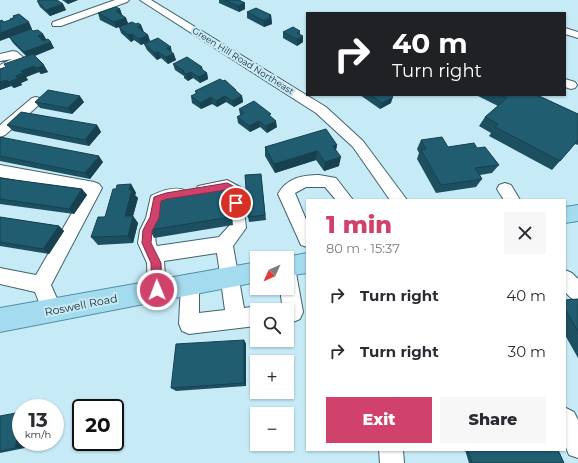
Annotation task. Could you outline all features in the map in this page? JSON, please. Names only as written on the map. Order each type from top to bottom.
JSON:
[{"type":"main road","points":[[566,215],[578,213]]},
{"type":"main road","points":[[294,265],[306,263]]},
{"type":"main road","name":"Roswell Road","points":[[0,320],[190,283],[250,273]]},
{"type":"street","points":[[57,24],[124,0]]},
{"type":"street","name":"Green Hill Road Northeast","points":[[145,0],[321,110],[358,144],[398,199]]},
{"type":"street","points":[[566,31],[578,35]]},
{"type":"street","points":[[0,58],[13,54],[19,59],[18,61],[0,68]]},
{"type":"street","points":[[0,132],[36,101]]},
{"type":"street","points":[[368,158],[382,155]]},
{"type":"street","points":[[0,171],[94,188],[41,285]]},
{"type":"street","points":[[306,238],[286,194],[288,189],[303,182],[316,180],[331,182],[344,199]]},
{"type":"street","points":[[152,255],[224,244],[238,228],[234,191],[227,186],[166,196],[157,200],[154,218],[148,230],[147,243],[152,255],[156,263],[157,290]]},
{"type":"street","points":[[224,244],[236,319]]},
{"type":"street","points":[[0,276],[41,285]]},
{"type":"street","points":[[566,280],[578,292]]},
{"type":"street","points":[[190,283],[189,324],[250,317]]},
{"type":"street","points":[[41,285],[52,310]]},
{"type":"street","points":[[566,420],[578,446]]},
{"type":"street","points":[[391,451],[392,463]]},
{"type":"building","points":[[57,0],[63,4],[46,10],[37,1]]},
{"type":"building","points":[[225,0],[239,0],[245,3],[238,6]]},
{"type":"building","points":[[116,7],[120,9],[116,11],[126,18],[114,22],[98,13]]},
{"type":"building","points":[[256,8],[271,15],[269,16],[271,17],[264,21],[247,12]]},
{"type":"building","points":[[19,14],[29,22],[0,33],[0,21],[2,20],[4,22],[10,20],[15,17],[13,16]]},
{"type":"building","points":[[132,22],[141,25],[138,27],[148,35],[139,39],[132,34],[128,35],[119,27]]},
{"type":"building","points":[[293,27],[300,31],[297,33],[303,36],[297,39],[283,32]]},
{"type":"building","points":[[31,29],[33,31],[38,30],[43,34],[38,36],[43,41],[48,39],[51,42],[24,52],[9,37]]},
{"type":"building","points":[[158,38],[171,47],[166,48],[174,54],[166,57],[158,52],[155,53],[144,44]]},
{"type":"building","points":[[33,54],[44,65],[37,68],[34,66],[21,71],[23,73],[16,76],[18,78],[9,82],[7,80],[0,82],[0,69],[6,67],[4,64]]},
{"type":"building","points":[[187,57],[202,67],[200,68],[207,73],[198,77],[191,72],[186,74],[173,64]]},
{"type":"building","points":[[220,79],[223,81],[225,80],[242,96],[232,101],[225,96],[216,101],[211,97],[200,103],[191,96],[197,93],[195,91]]},
{"type":"building","points":[[48,90],[80,96],[68,108],[35,102]]},
{"type":"building","points":[[372,96],[393,97],[382,103]]},
{"type":"building","points":[[502,96],[539,96],[578,114],[578,140],[560,161],[495,127],[498,124],[485,117],[507,98]]},
{"type":"building","points":[[254,101],[271,114],[269,115],[276,121],[266,126],[259,121],[249,126],[237,117],[244,113],[239,109]]},
{"type":"building","points":[[21,112],[97,125],[85,140],[7,125]]},
{"type":"building","points":[[326,129],[337,145],[333,146],[341,157],[325,162],[317,151],[274,164],[265,147]]},
{"type":"building","points":[[0,137],[99,156],[85,173],[0,156]]},
{"type":"building","points":[[442,137],[448,147],[474,143],[477,148],[485,147],[499,165],[475,168],[482,179],[441,185],[421,150],[426,149],[421,140]]},
{"type":"building","points":[[261,174],[265,215],[248,217],[245,175]]},
{"type":"building","points":[[0,178],[82,189],[69,209],[0,199]]},
{"type":"building","points":[[131,184],[129,190],[132,190],[125,216],[133,216],[128,236],[91,237],[98,217],[105,217],[113,189],[116,189],[117,185]]},
{"type":"building","points":[[226,184],[231,217],[150,230],[150,222],[157,221],[157,196]]},
{"type":"building","points":[[0,217],[59,226],[43,249],[0,242]]},
{"type":"building","points":[[578,299],[578,331],[566,311],[566,300]]},
{"type":"building","points":[[244,340],[244,383],[171,388],[176,344]]},
{"type":"building","points":[[12,414],[12,449],[0,451],[0,416]]},
{"type":"building","points":[[468,451],[558,451],[564,463],[472,463]]},
{"type":"route","points":[[157,290],[156,263],[147,243],[148,230],[154,218],[157,200],[166,196],[227,186],[234,191],[236,203]]}]
